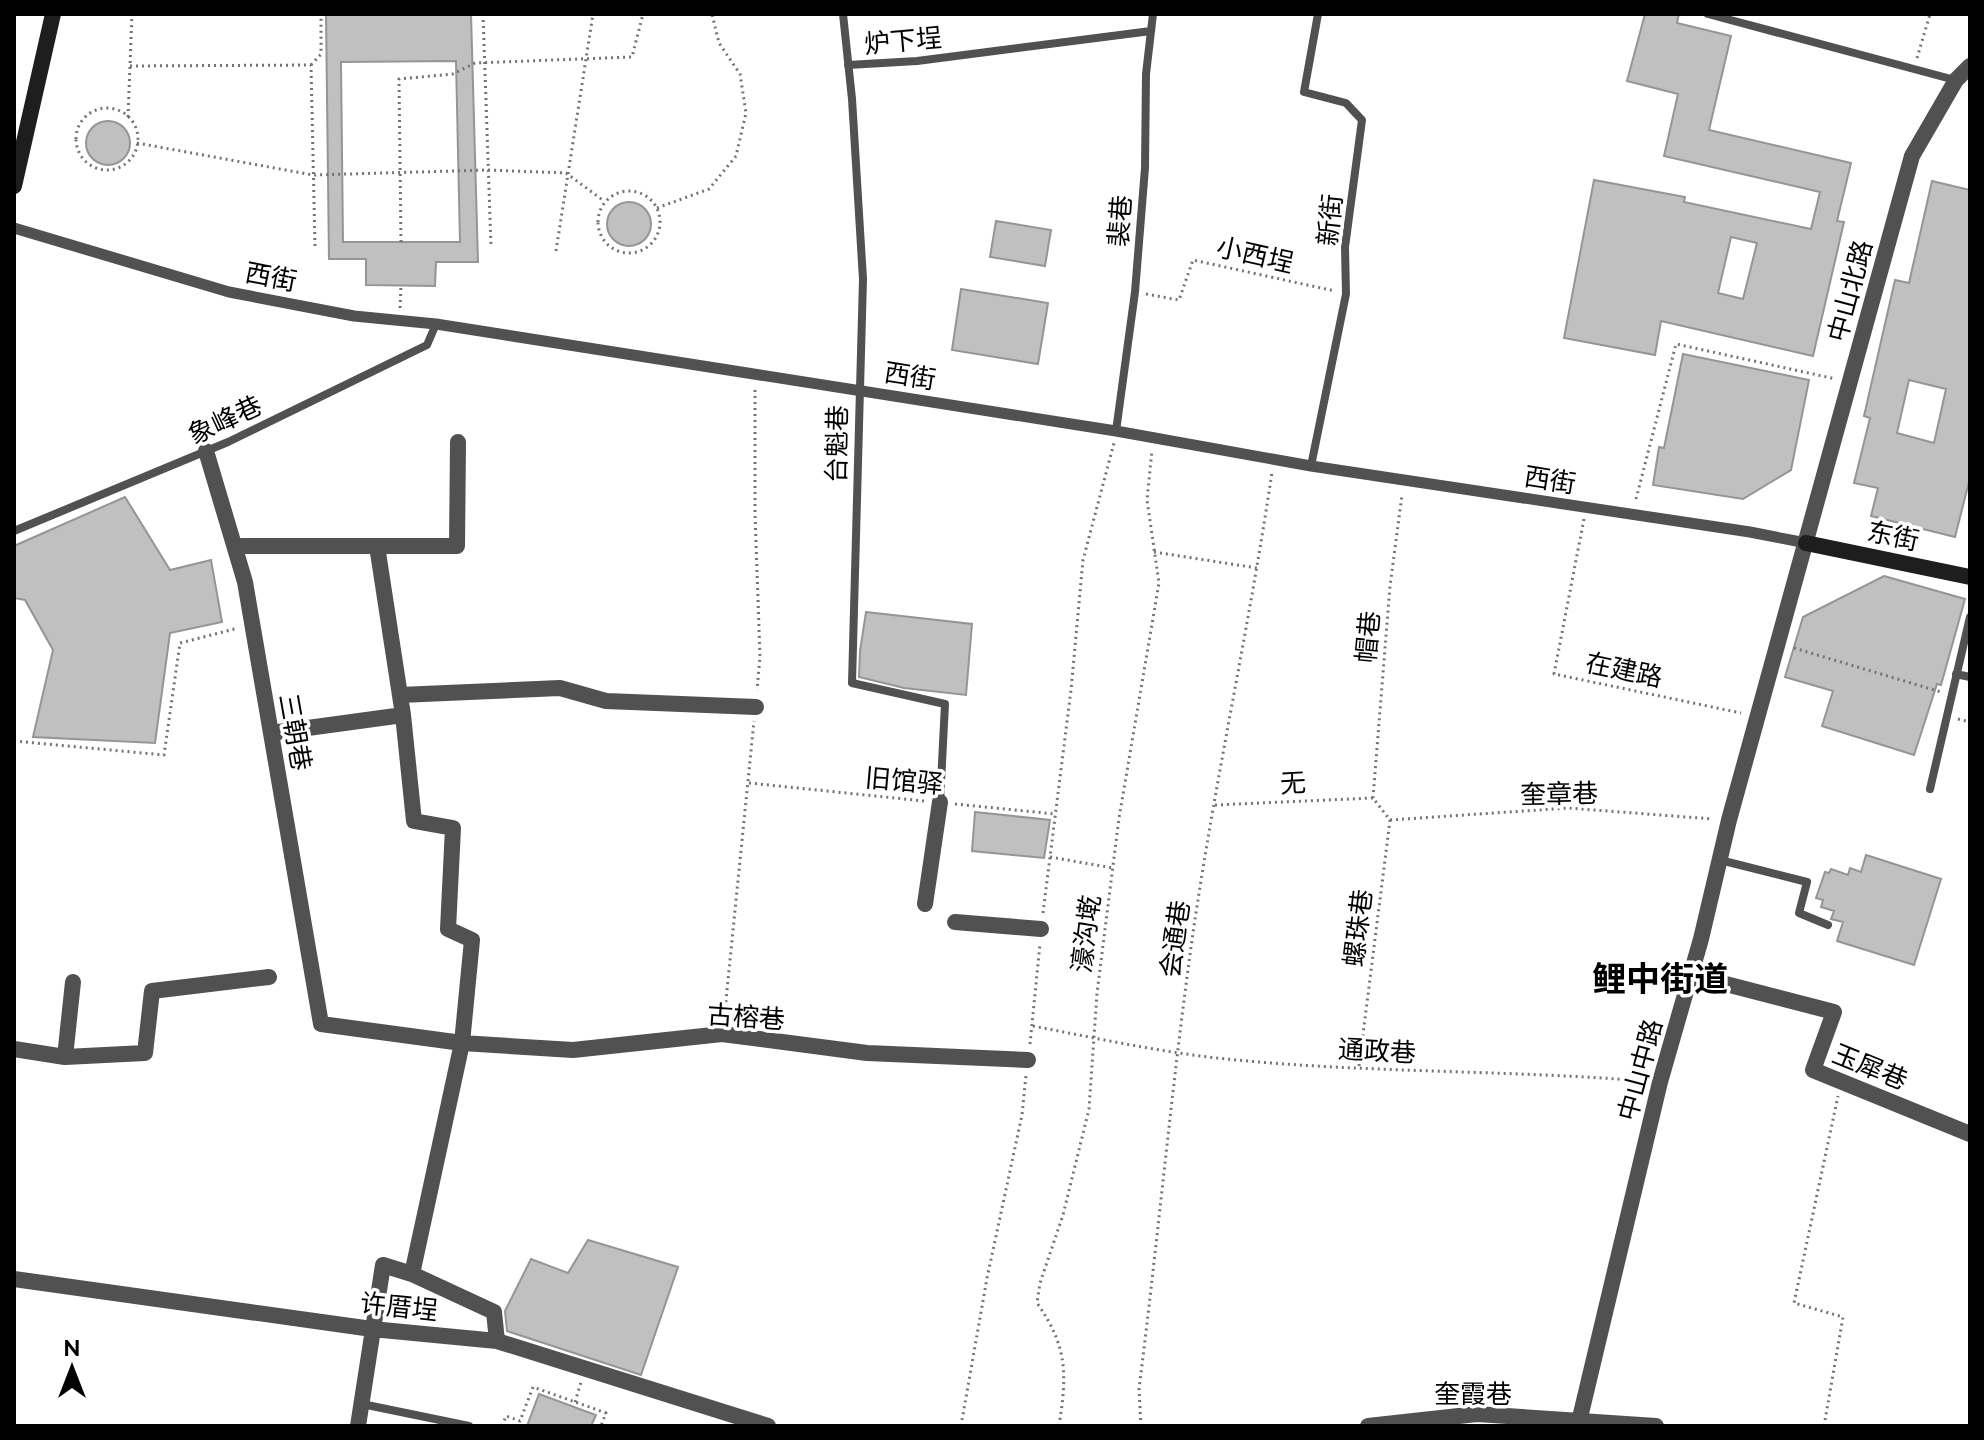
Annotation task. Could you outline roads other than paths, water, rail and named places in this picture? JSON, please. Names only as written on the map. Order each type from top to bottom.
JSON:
[{"type":"main road","points":[[14,186],[53,14]]},
{"type":"main road","name":"东街","points":[[1806,543],[1970,577]]},
{"type":"street","name":"中山北路","points":[[1806,543],[1912,156],[1956,80],[1970,66]]},
{"type":"street","name":"西街","points":[[14,228],[229,292],[354,316],[436,324],[859,390],[1116,431],[1273,460],[1806,543]]},
{"type":"street","points":[[235,546],[457,546],[458,442]]},
{"type":"street","name":"三朝巷","points":[[206,451],[245,582],[321,1024]]},
{"type":"street","name":"中山中路","points":[[1579,1424],[1660,1082],[1806,543]]},
{"type":"street","points":[[377,546],[403,715],[414,821],[453,828],[448,929],[472,940],[462,1043],[412,1274]]},
{"type":"street","points":[[400,695],[560,688],[606,701],[756,707]]},
{"type":"street","points":[[271,733],[403,715]]},
{"type":"street","points":[[925,904],[940,802]]},
{"type":"street","points":[[955,922],[1041,929]]},
{"type":"street","name":"玉犀巷","points":[[1691,975],[1834,1012],[1813,1070],[1970,1134]]},
{"type":"street","points":[[14,1049],[65,1057],[145,1053],[152,991],[269,977]]},
{"type":"street","points":[[65,1057],[73,982]]},
{"type":"street","name":"古榕巷","points":[[321,1024],[462,1043],[573,1050],[722,1034],[867,1053],[1028,1060]]},
{"type":"street","points":[[358,1426],[383,1265],[412,1274],[494,1312],[497,1341]]},
{"type":"street","name":"许厝埕","points":[[14,1279],[372,1329],[497,1341],[768,1426]]},
{"type":"street","name":"奎霞巷","points":[[1368,1426],[1477,1414],[1579,1424],[1656,1426]]},
{"type":"lane","name":"台魁巷","points":[[843,14],[863,279],[852,683],[945,704],[940,802]]},
{"type":"lane","name":"裴巷","points":[[1116,431],[1135,292],[1145,168],[1146,74],[1153,14]]},
{"type":"lane","name":"新街","points":[[1311,466],[1346,294],[1345,247],[1362,120],[1346,103],[1304,92],[1318,14]]},
{"type":"lane","points":[[1708,14],[1956,80]]},
{"type":"lane","name":"炉下埕","points":[[848,65],[917,61],[1151,31]]},
{"type":"lane","name":"象峰巷","points":[[14,531],[206,451],[427,345],[436,324]]},
{"type":"lane","points":[[1930,789],[1970,617]]},
{"type":"lane","points":[[1956,674],[1970,677]]},
{"type":"lane","points":[[1720,860],[1807,882],[1799,913],[1828,925]]},
{"type":"lane","points":[[361,1403],[469,1426]]},
{"type":"district","name":"鲤中街道","points":[[1660,979]]}]
